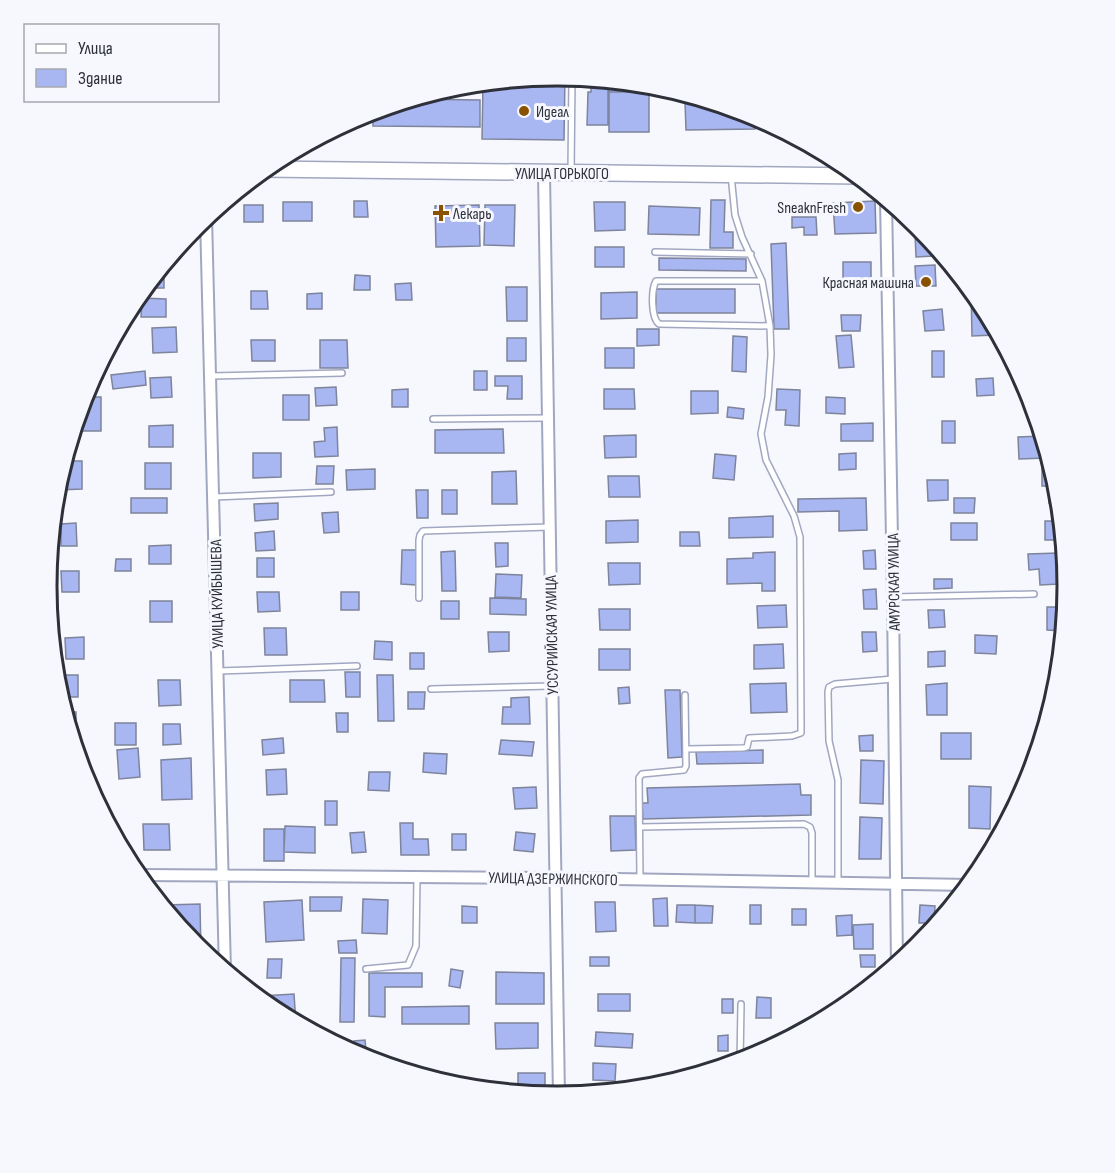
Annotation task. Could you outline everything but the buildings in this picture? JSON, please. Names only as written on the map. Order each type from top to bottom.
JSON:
[{"type":"main road","name":"УЛИЦА ГОРЬКОГО","points":[[280,169],[844,176]]},
{"type":"street","name":"УССУРИЙСКАЯ УЛИЦА","points":[[544,173],[559,1087]]},
{"type":"street","name":"АМУРСКАЯ УЛИЦА","points":[[886,209],[894,597],[897,954]]},
{"type":"street","name":"УЛИЦА КУЙБЫШЕВА","points":[[206,231],[225,961]]},
{"type":"street","name":"УЛИЦА ДЗЕРЖИНСКОГО","points":[[148,875],[640,879],[959,885]]},
{"type":"lane","points":[[571,174],[572,86]]},
{"type":"lane","points":[[686,749],[744,748],[747,747],[749,738],[792,736],[801,733],[800,537],[794,516],[766,460],[761,434],[768,397],[771,355],[770,326],[762,281],[742,237],[735,215],[731,174]]},
{"type":"lane","points":[[655,252],[751,254]]},
{"type":"lane","points":[[762,281],[656,281],[653,286],[655,318],[659,324],[770,326]]},
{"type":"lane","points":[[211,376],[342,373]]},
{"type":"lane","points":[[433,419],[548,418]]},
{"type":"lane","points":[[214,497],[331,492]]},
{"type":"lane","points":[[419,598],[419,540],[423,531],[550,527]]},
{"type":"lane","points":[[894,597],[1034,594]]},
{"type":"lane","points":[[218,671],[357,666]]},
{"type":"lane","points":[[838,883],[838,780],[829,741],[829,687],[835,684],[894,679]]},
{"type":"lane","points":[[431,689],[552,686]]},
{"type":"lane","points":[[640,879],[639,778],[642,774],[681,772],[686,766],[685,695]]},
{"type":"lane","points":[[640,827],[804,825],[810,827],[812,833],[812,882]]},
{"type":"lane","points":[[366,969],[408,965],[416,946],[417,877]]},
{"type":"lane","points":[[740,1052],[741,1004]]},
{"type":"place","name":"Идеал","points":[[524,111]]},
{"type":"place","name":"SneaknFresh","points":[[858,207]]},
{"type":"place","name":"Лекарь","points":[[441,213]]},
{"type":"place","name":"Красная машина","points":[[926,282]]}]
